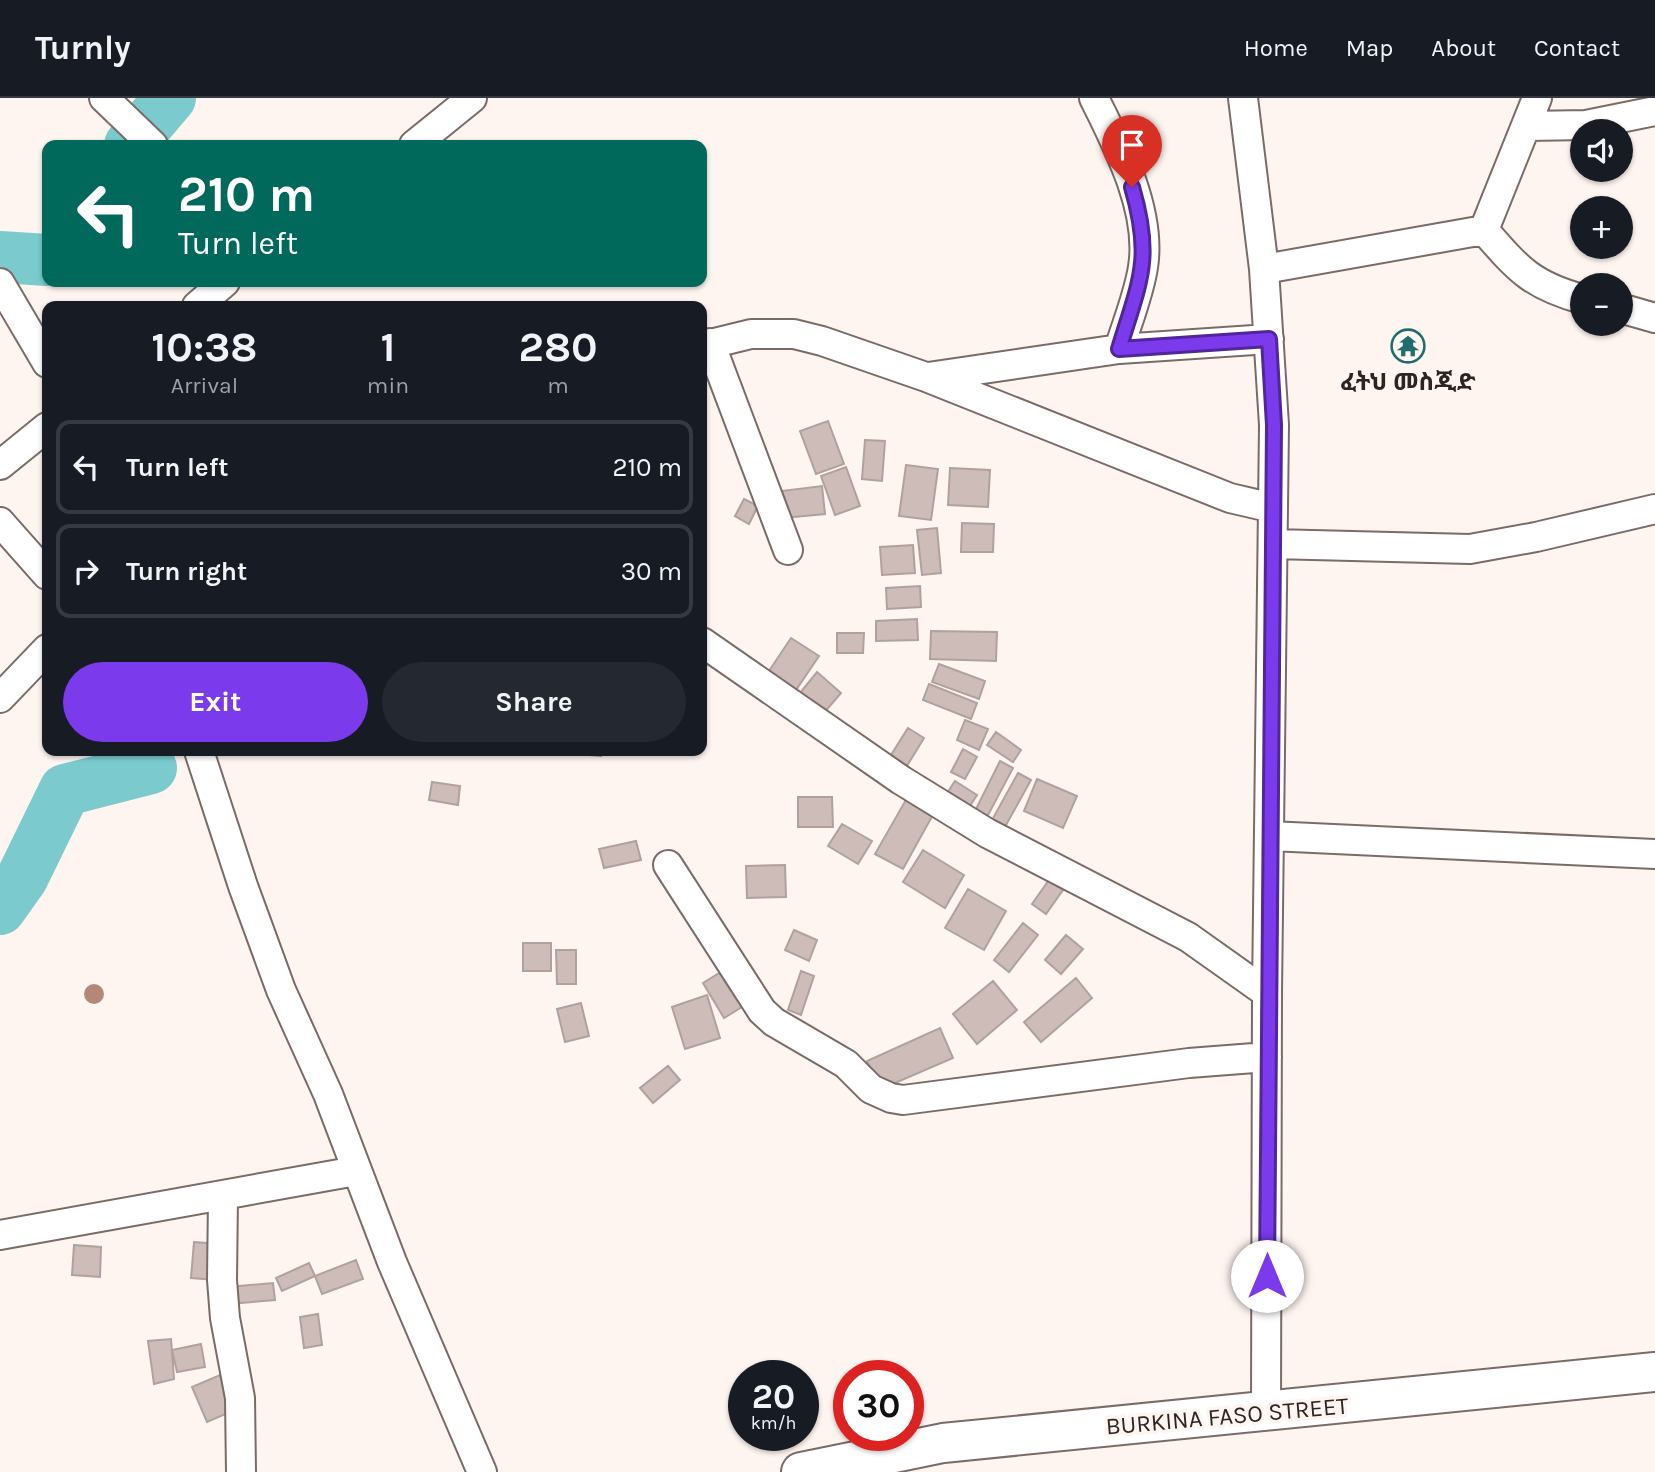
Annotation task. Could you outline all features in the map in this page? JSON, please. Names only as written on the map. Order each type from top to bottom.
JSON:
[{"type":"main road","name":"BURKINA FASO STREET","points":[[801,1472],[943,1444],[1655,1372]]},
{"type":"street","points":[[104,98],[148,140]]},
{"type":"street","points":[[421,140],[472,98]]},
{"type":"street","points":[[1094,98],[1132,187],[1145,244],[1143,268],[1119,349]]},
{"type":"street","points":[[1243,98],[1264,269],[1269,339],[1273,508],[1267,993],[1266,1413]]},
{"type":"street","points":[[1484,230],[1537,98]]},
{"type":"street","points":[[1528,126],[1586,125],[1655,111]]},
{"type":"street","points":[[1264,269],[1484,230]]},
{"type":"street","points":[[1484,230],[1514,265],[1532,279],[1550,290],[1570,296]]},
{"type":"street","points":[[0,283],[42,354]]},
{"type":"street","points":[[203,301],[219,287]]},
{"type":"street","points":[[1633,312],[1655,318]]},
{"type":"street","points":[[707,345],[751,334],[794,334],[822,341],[926,377],[1230,498],[1273,508]]},
{"type":"street","points":[[926,377],[1119,349],[1269,339]]},
{"type":"street","points":[[707,348],[788,550]]},
{"type":"street","points":[[0,465],[42,431]]},
{"type":"street","points":[[1273,544],[1433,550],[1470,548],[1536,537],[1655,509]]},
{"type":"street","points":[[0,522],[42,569]]},
{"type":"street","points":[[707,645],[901,780],[986,833],[1188,937],[1267,993]]},
{"type":"street","points":[[0,698],[42,654]]},
{"type":"street","points":[[203,760],[243,886],[281,990],[328,1094],[356,1171],[482,1472]]},
{"type":"street","points":[[1269,836],[1655,854]]},
{"type":"street","points":[[668,865],[762,1011],[774,1022],[846,1064],[871,1089],[891,1098],[903,1100],[1189,1063],[1267,1057]]},
{"type":"street","points":[[0,1235],[356,1171]]},
{"type":"street","points":[[223,1197],[222,1280],[225,1318],[240,1398],[241,1472]]},
{"type":"building","points":[[828,421],[844,464],[816,474],[800,431]]},
{"type":"building","points":[[865,440],[885,441],[882,481],[862,479]]},
{"type":"building","points":[[906,465],[938,469],[931,520],[899,516]]},
{"type":"building","points":[[846,467],[860,506],[835,515],[821,476]]},
{"type":"building","points":[[950,468],[990,470],[988,507],[948,505]]},
{"type":"building","points":[[822,486],[825,514],[784,518],[781,491]]},
{"type":"building","points":[[744,499],[758,506],[749,524],[735,516]]},
{"type":"building","points":[[962,523],[994,524],[993,552],[961,552]]},
{"type":"building","points":[[937,528],[941,573],[922,575],[917,530]]},
{"type":"building","points":[[913,545],[915,573],[882,575],[880,547]]},
{"type":"building","points":[[920,586],[921,607],[887,609],[886,588]]},
{"type":"building","points":[[917,619],[918,640],[876,641],[876,621]]},
{"type":"building","points":[[931,631],[997,632],[996,661],[930,659]]},
{"type":"building","points":[[837,633],[864,633],[863,653],[837,653]]},
{"type":"building","points":[[791,638],[819,656],[796,690],[769,671]]},
{"type":"building","points":[[939,664],[985,681],[979,699],[932,682]]},
{"type":"building","points":[[817,672],[841,693],[823,714],[800,693]]},
{"type":"building","points":[[929,684],[977,703],[971,719],[923,700]]},
{"type":"building","points":[[965,720],[988,729],[979,750],[957,740]]},
{"type":"building","points":[[908,728],[924,738],[902,774],[886,763]]},
{"type":"building","points":[[996,732],[1021,750],[1013,762],[987,745]]},
{"type":"building","points":[[963,749],[977,757],[965,779],[951,772]]},
{"type":"building","points":[[1000,761],[1013,768],[987,817],[975,811]]},
{"type":"building","points":[[1018,773],[1031,780],[1005,827],[992,820]]},
{"type":"building","points":[[1037,779],[1077,796],[1063,828],[1024,811]]},
{"type":"building","points":[[955,781],[977,795],[964,815],[942,801]]},
{"type":"building","points":[[432,782],[460,786],[458,805],[429,800]]},
{"type":"building","points":[[798,797],[832,797],[833,827],[798,827]]},
{"type":"building","points":[[907,798],[934,813],[903,869],[875,854]]},
{"type":"building","points":[[842,824],[872,841],[858,864],[828,846]]},
{"type":"building","points":[[636,841],[641,860],[604,868],[599,849]]},
{"type":"building","points":[[923,850],[964,875],[945,908],[903,882]]},
{"type":"building","points":[[785,865],[786,897],[747,898],[746,866]]},
{"type":"building","points":[[1049,880],[1063,890],[1046,914],[1032,904]]},
{"type":"building","points":[[968,889],[1006,911],[984,950],[945,928]]},
{"type":"building","points":[[1023,923],[1038,935],[1009,972],[994,960]]},
{"type":"building","points":[[794,930],[817,940],[809,961],[785,950]]},
{"type":"building","points":[[1066,935],[1083,949],[1061,974],[1045,960]]},
{"type":"building","points":[[523,943],[551,943],[551,971],[523,971]]},
{"type":"building","points":[[556,950],[576,950],[576,984],[557,984]]},
{"type":"building","points":[[801,971],[814,976],[801,1015],[788,1010]]},
{"type":"building","points":[[721,972],[742,1007],[724,1018],[703,983]]},
{"type":"building","points":[[1076,978],[1092,998],[1041,1042],[1024,1022]]},
{"type":"building","points":[[993,981],[1017,1010],[977,1044],[953,1014]]},
{"type":"building","points":[[707,995],[720,1038],[685,1049],[672,1007]]},
{"type":"building","points":[[581,1003],[589,1036],[565,1042],[557,1009]]},
{"type":"building","points":[[940,1028],[953,1058],[879,1090],[867,1061]]},
{"type":"building","points":[[668,1066],[680,1080],[653,1103],[640,1088]]},
{"type":"building","points":[[194,1242],[219,1244],[216,1280],[191,1278]]},
{"type":"building","points":[[74,1245],[101,1247],[100,1277],[72,1275]]},
{"type":"building","points":[[356,1260],[363,1279],[322,1294],[315,1276]]},
{"type":"building","points":[[309,1263],[315,1276],[282,1291],[276,1278]]},
{"type":"building","points":[[273,1283],[275,1300],[229,1304],[228,1287]]},
{"type":"building","points":[[318,1314],[322,1345],[304,1348],[300,1317]]},
{"type":"building","points":[[171,1339],[174,1379],[154,1384],[148,1341]]},
{"type":"building","points":[[201,1344],[205,1367],[177,1372],[172,1350]]},
{"type":"building","points":[[220,1375],[235,1410],[207,1422],[192,1387]]},
{"type":"waterway","points":[[134,140],[170,98]]},
{"type":"waterway","points":[[0,257],[42,260]]},
{"type":"waterway","points":[[0,909],[22,878],[65,790],[151,768]]},
{"type":"place","name":"ፈትህ መስጂድ","points":[[1408,346]]},
{"type":"route","points":[[1132,187],[1142,220],[1145,244],[1143,268],[1119,349],[1181,347],[1269,339],[1274,425],[1267,993],[1267,1276]]}]
